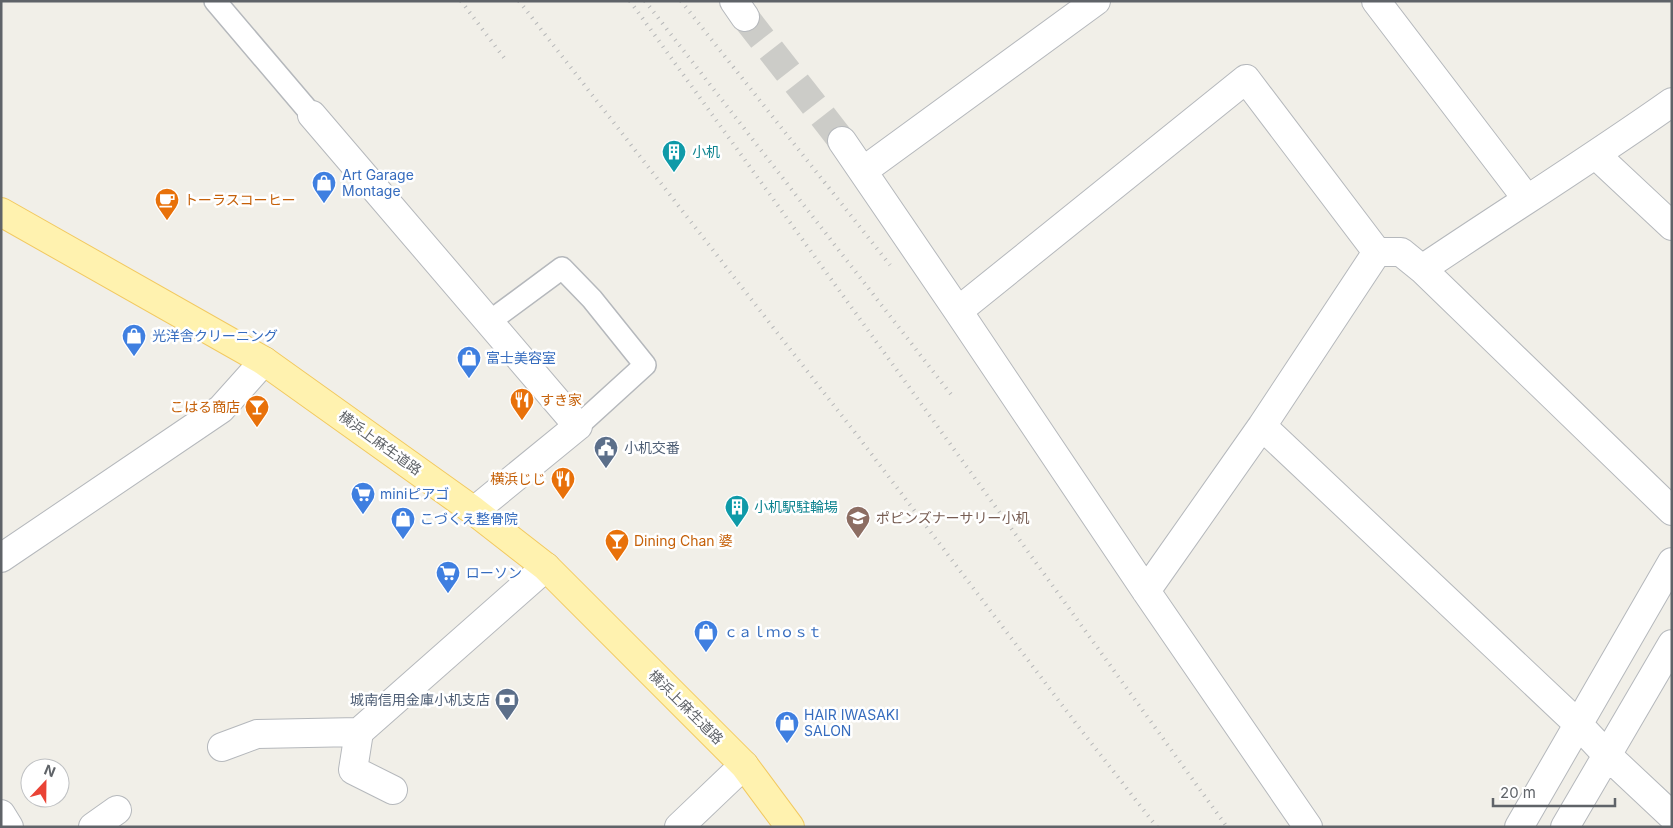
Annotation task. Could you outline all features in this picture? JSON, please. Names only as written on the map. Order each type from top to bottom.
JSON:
[{"type":"main road","name":"横浜上麻生道路","points":[[1,212],[264,361],[474,510],[546,567],[744,765],[790,827]]},
{"type":"street","points":[[863,171],[1096,1]]},
{"type":"street","points":[[1376,1],[1526,199]]},
{"type":"street","points":[[958,310],[1246,80],[1378,252]]},
{"type":"street","points":[[1422,269],[1526,199],[1596,155],[1672,102]]},
{"type":"street","points":[[312,115],[578,426],[474,510]]},
{"type":"street","points":[[842,141],[1308,827]]},
{"type":"street","points":[[1596,155],[1672,226]]},
{"type":"street","points":[[1378,252],[1401,252],[1422,269],[1672,511]]},
{"type":"street","points":[[1146,591],[1262,426],[1378,252]]},
{"type":"street","points":[[1,558],[221,408],[264,361]]},
{"type":"street","points":[[1262,426],[1578,724],[1607,755],[1672,816]]},
{"type":"street","points":[[1518,827],[1672,562]]},
{"type":"street","points":[[393,790],[353,770],[359,732],[546,567]]},
{"type":"street","points":[[1565,827],[1672,644]]},
{"type":"street","points":[[222,747],[257,734],[359,732]]},
{"type":"street","points":[[679,827],[744,765]]},
{"type":"street","points":[[93,827],[117,810]]},
{"type":"street","points":[[1,814],[9,827]]},
{"type":"lane","points":[[215,1],[312,115]]},
{"type":"lane","points":[[489,322],[562,268],[592,299],[645,365],[578,426]]},
{"type":"tunnel","points":[[745,17],[842,141]]},
{"type":"railway","points":[[461,1],[505,59]]},
{"type":"railway","points":[[519,1],[860,439],[1157,827]]},
{"type":"railway","points":[[630,1],[1227,827]]},
{"type":"railway","points":[[645,1],[953,397]]},
{"type":"railway","points":[[681,1],[890,265]]},
{"type":"place","name":"小机","points":[[674,173]]},
{"type":"place","name":"Art Garage Montage","points":[[324,204]]},
{"type":"place","name":"トーラスコーヒー","points":[[167,221]]},
{"type":"place","name":"光洋舎クリーニング","points":[[134,357]]},
{"type":"place","name":"富士美容室","points":[[469,379]]},
{"type":"place","name":"すき家","points":[[522,421]]},
{"type":"place","name":"こはる商店","points":[[257,428]]},
{"type":"place","name":"小机交番","points":[[606,469]]},
{"type":"place","name":"横浜じじ","points":[[563,500]]},
{"type":"place","name":"miniピアゴ","points":[[363,515]]},
{"type":"place","name":"小机駅駐輪場","points":[[737,528]]},
{"type":"place","name":"ポピンズナーサリー小机","points":[[858,539]]},
{"type":"place","name":"こづくえ整骨院","points":[[403,540]]},
{"type":"place","name":"Dining Chan 婆","points":[[617,562]]},
{"type":"place","name":"ローソン","points":[[448,594]]},
{"type":"place","name":"ｃａｌｍｏｓｔ","points":[[706,653]]},
{"type":"place","name":"城南信用金庫小机支店","points":[[507,721]]},
{"type":"place","name":"HAIR IWASAKI SALON","points":[[787,744]]}]
